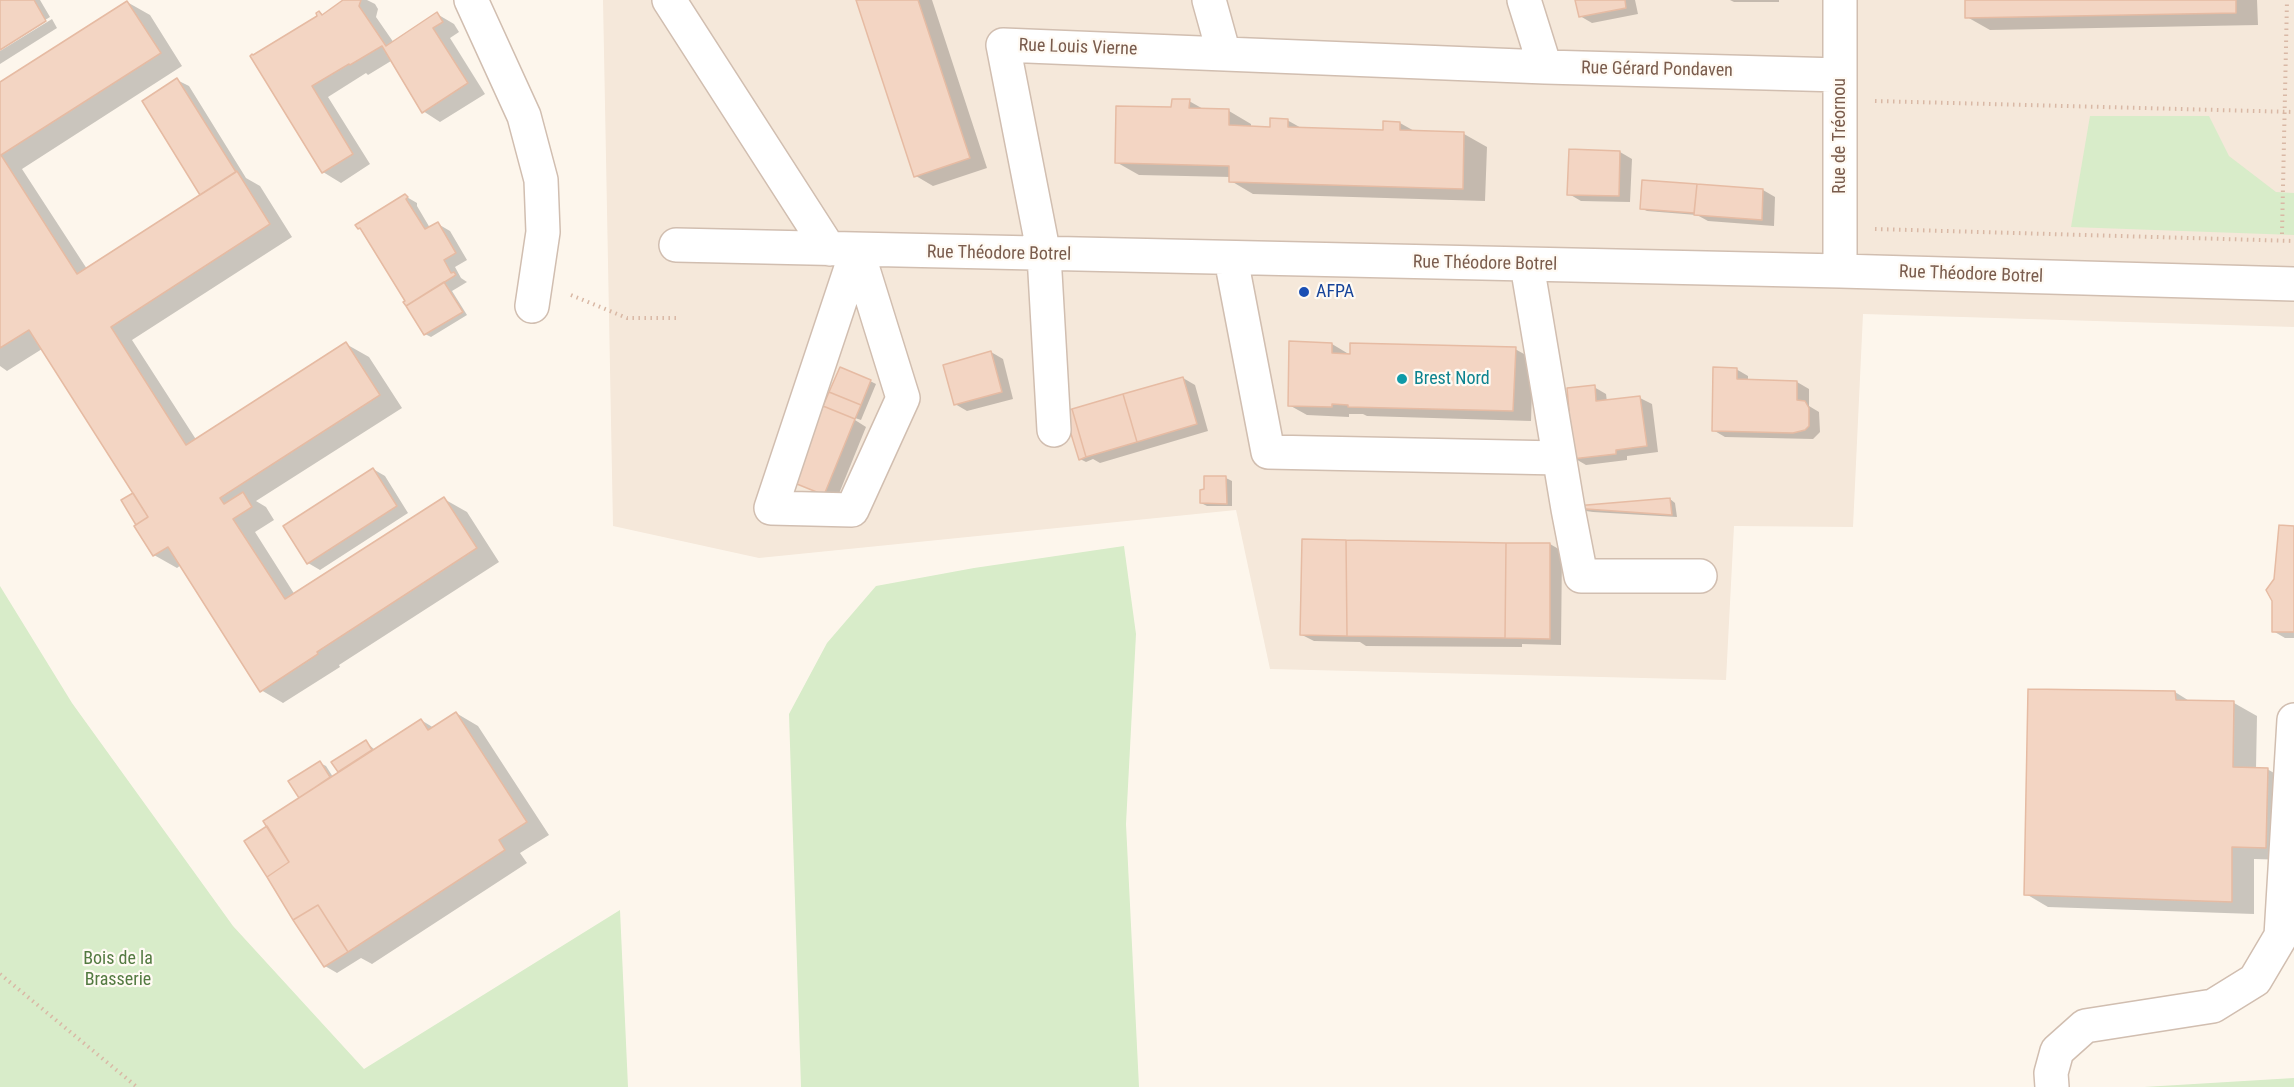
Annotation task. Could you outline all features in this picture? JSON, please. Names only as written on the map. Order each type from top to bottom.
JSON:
[{"type":"street","points":[[471,0],[524,116],[541,180],[543,232],[532,306]]},
{"type":"street","points":[[669,0],[843,250],[903,398],[852,510],[771,508],[843,250]]},
{"type":"street","points":[[1209,0],[1224,54]]},
{"type":"street","points":[[1524,0],[1545,67]]},
{"type":"street","name":"Rue de Tréornou","points":[[1840,0],[1840,271]]},
{"type":"street","name":"Rue Louis Vierne","points":[[1044,255],[1003,45],[1545,67]]},
{"type":"street","name":"Rue Gérard Pondaven","points":[[1545,67],[1840,87]]},
{"type":"street","name":"Rue Théodore Botrel","points":[[676,245],[1840,271],[2294,284]]},
{"type":"street","points":[[1044,255],[1054,430]]},
{"type":"street","points":[[1231,259],[1268,452],[1559,458]]},
{"type":"street","points":[[1527,265],[1581,576],[1700,576]]},
{"type":"street","points":[[2052,1087],[2051,1073],[2056,1051],[2085,1026],[2213,1006],[2255,980],[2281,936],[2294,720]]},
{"type":"path","points":[[2282,234],[2288,0]]},
{"type":"path","points":[[1840,87],[2294,112]]},
{"type":"path","points":[[1840,228],[2294,241]]},
{"type":"path","points":[[594,306],[627,318],[676,318]]},
{"type":"path","points":[[0,974],[137,1087]]},
{"type":"shaded area","points":[[603,0],[2294,0],[2294,327],[1863,314],[1853,527],[1734,526],[1726,680],[1270,669],[1236,510],[759,558],[613,526]]},
{"type":"green space","points":[[2090,116],[2209,116],[2229,156],[2276,192],[2294,193],[2294,235],[2071,227]]},
{"type":"green space","points":[[1124,546],[1136,634],[1126,824],[1139,1087],[801,1087],[789,714],[827,643],[876,586],[974,568]]},
{"type":"green space","name":"Bois de la Brasserie","points":[[0,586],[72,703],[233,926],[364,1069],[620,910],[628,1087],[0,1087]]},
{"type":"green space","points":[[2294,1078],[2294,1087],[2144,1087]]},
{"type":"building","points":[[0,0],[34,0],[46,21],[0,50]]},
{"type":"building","points":[[343,0],[361,0],[359,6],[386,46],[437,12],[443,22],[433,28],[468,83],[422,113],[382,46],[312,86],[353,154],[322,173],[250,56],[317,16],[316,13],[319,11],[322,15]]},
{"type":"building","points":[[856,0],[918,0],[970,158],[914,177]]},
{"type":"building","points":[[1575,0],[1625,0],[1626,8],[1579,17]]},
{"type":"building","points":[[1965,0],[2236,0],[2236,13],[1965,18]]},
{"type":"building","points":[[127,1],[161,53],[1,155],[77,274],[237,171],[270,224],[111,327],[186,445],[346,342],[380,395],[220,498],[224,504],[243,492],[252,507],[233,519],[285,599],[444,497],[477,548],[317,652],[318,654],[260,692],[168,547],[153,556],[134,526],[148,517],[29,330],[0,348],[0,82]]},
{"type":"building","points":[[177,78],[236,172],[200,195],[142,101]]},
{"type":"building","points":[[1172,99],[1190,99],[1189,108],[1229,109],[1229,125],[1270,127],[1270,118],[1288,119],[1288,127],[1383,130],[1383,121],[1400,122],[1400,130],[1464,132],[1463,189],[1229,182],[1229,166],[1115,163],[1116,106],[1171,107]]},
{"type":"building","points":[[1569,149],[1620,151],[1619,196],[1567,195]]},
{"type":"building","points":[[1642,180],[1697,184],[1694,213],[1640,209]]},
{"type":"building","points":[[1697,184],[1763,189],[1762,220],[1694,215]]},
{"type":"building","points":[[405,194],[425,229],[438,222],[456,253],[444,260],[451,273],[454,272],[456,275],[406,306],[360,228],[358,229],[355,225]]},
{"type":"building","points":[[444,282],[463,312],[424,335],[406,306]]},
{"type":"building","name":"Brest Nord","points":[[1289,341],[1332,343],[1332,353],[1350,354],[1350,343],[1516,347],[1513,411],[1348,407],[1348,405],[1332,404],[1332,407],[1288,406]]},
{"type":"building","points":[[991,351],[1002,392],[954,405],[943,365]]},
{"type":"building","points":[[840,367],[871,380],[861,405],[829,392]]},
{"type":"building","points":[[1713,367],[1737,368],[1737,379],[1797,381],[1797,400],[1805,401],[1809,408],[1809,426],[1805,430],[1793,433],[1712,431]]},
{"type":"building","points":[[1183,377],[1197,424],[1137,442],[1123,394]]},
{"type":"building","points":[[1595,385],[1596,401],[1640,396],[1647,446],[1616,450],[1616,454],[1572,459],[1566,411],[1569,411],[1567,388]]},
{"type":"building","points":[[829,392],[861,405],[855,419],[823,406]]},
{"type":"building","points":[[1123,394],[1137,442],[1086,457],[1072,409]]},
{"type":"building","points":[[823,406],[855,419],[824,495],[792,482]]},
{"type":"building","points":[[1072,409],[1086,457],[1079,460],[1064,411]]},
{"type":"building","points":[[373,468],[397,506],[307,564],[283,526]]},
{"type":"building","points":[[1204,476],[1226,476],[1227,504],[1200,503],[1200,490],[1204,489]]},
{"type":"building","points":[[133,493],[148,517],[136,525],[121,500]]},
{"type":"building","points":[[1670,498],[1672,515],[1575,508],[1575,506]]},
{"type":"building","points":[[2279,525],[2294,526],[2294,632],[2272,632],[2272,601],[2266,590],[2274,579]]},
{"type":"building","points":[[1302,539],[1346,540],[1347,636],[1300,635]]},
{"type":"building","points":[[1346,540],[1506,543],[1505,638],[1347,636]]},
{"type":"building","points":[[1506,543],[1550,543],[1550,639],[1505,638]]},
{"type":"building","points":[[2028,689],[2175,691],[2176,700],[2234,701],[2233,767],[2268,768],[2266,848],[2232,847],[2232,902],[2024,895]]},
{"type":"building","points":[[456,712],[527,822],[499,840],[505,850],[348,952],[318,905],[293,920],[267,877],[289,862],[263,821],[421,719],[428,730]]},
{"type":"building","points":[[366,740],[372,750],[338,772],[331,762]]},
{"type":"building","points":[[320,761],[330,777],[299,798],[288,781]]},
{"type":"building","points":[[267,826],[289,862],[267,877],[244,841]]},
{"type":"building","points":[[318,905],[348,952],[324,967],[293,920]]},
{"type":"place","name":"AFPA","points":[[1304,292]]},
{"type":"place","name":"Brest Nord","points":[[1402,379]]}]
